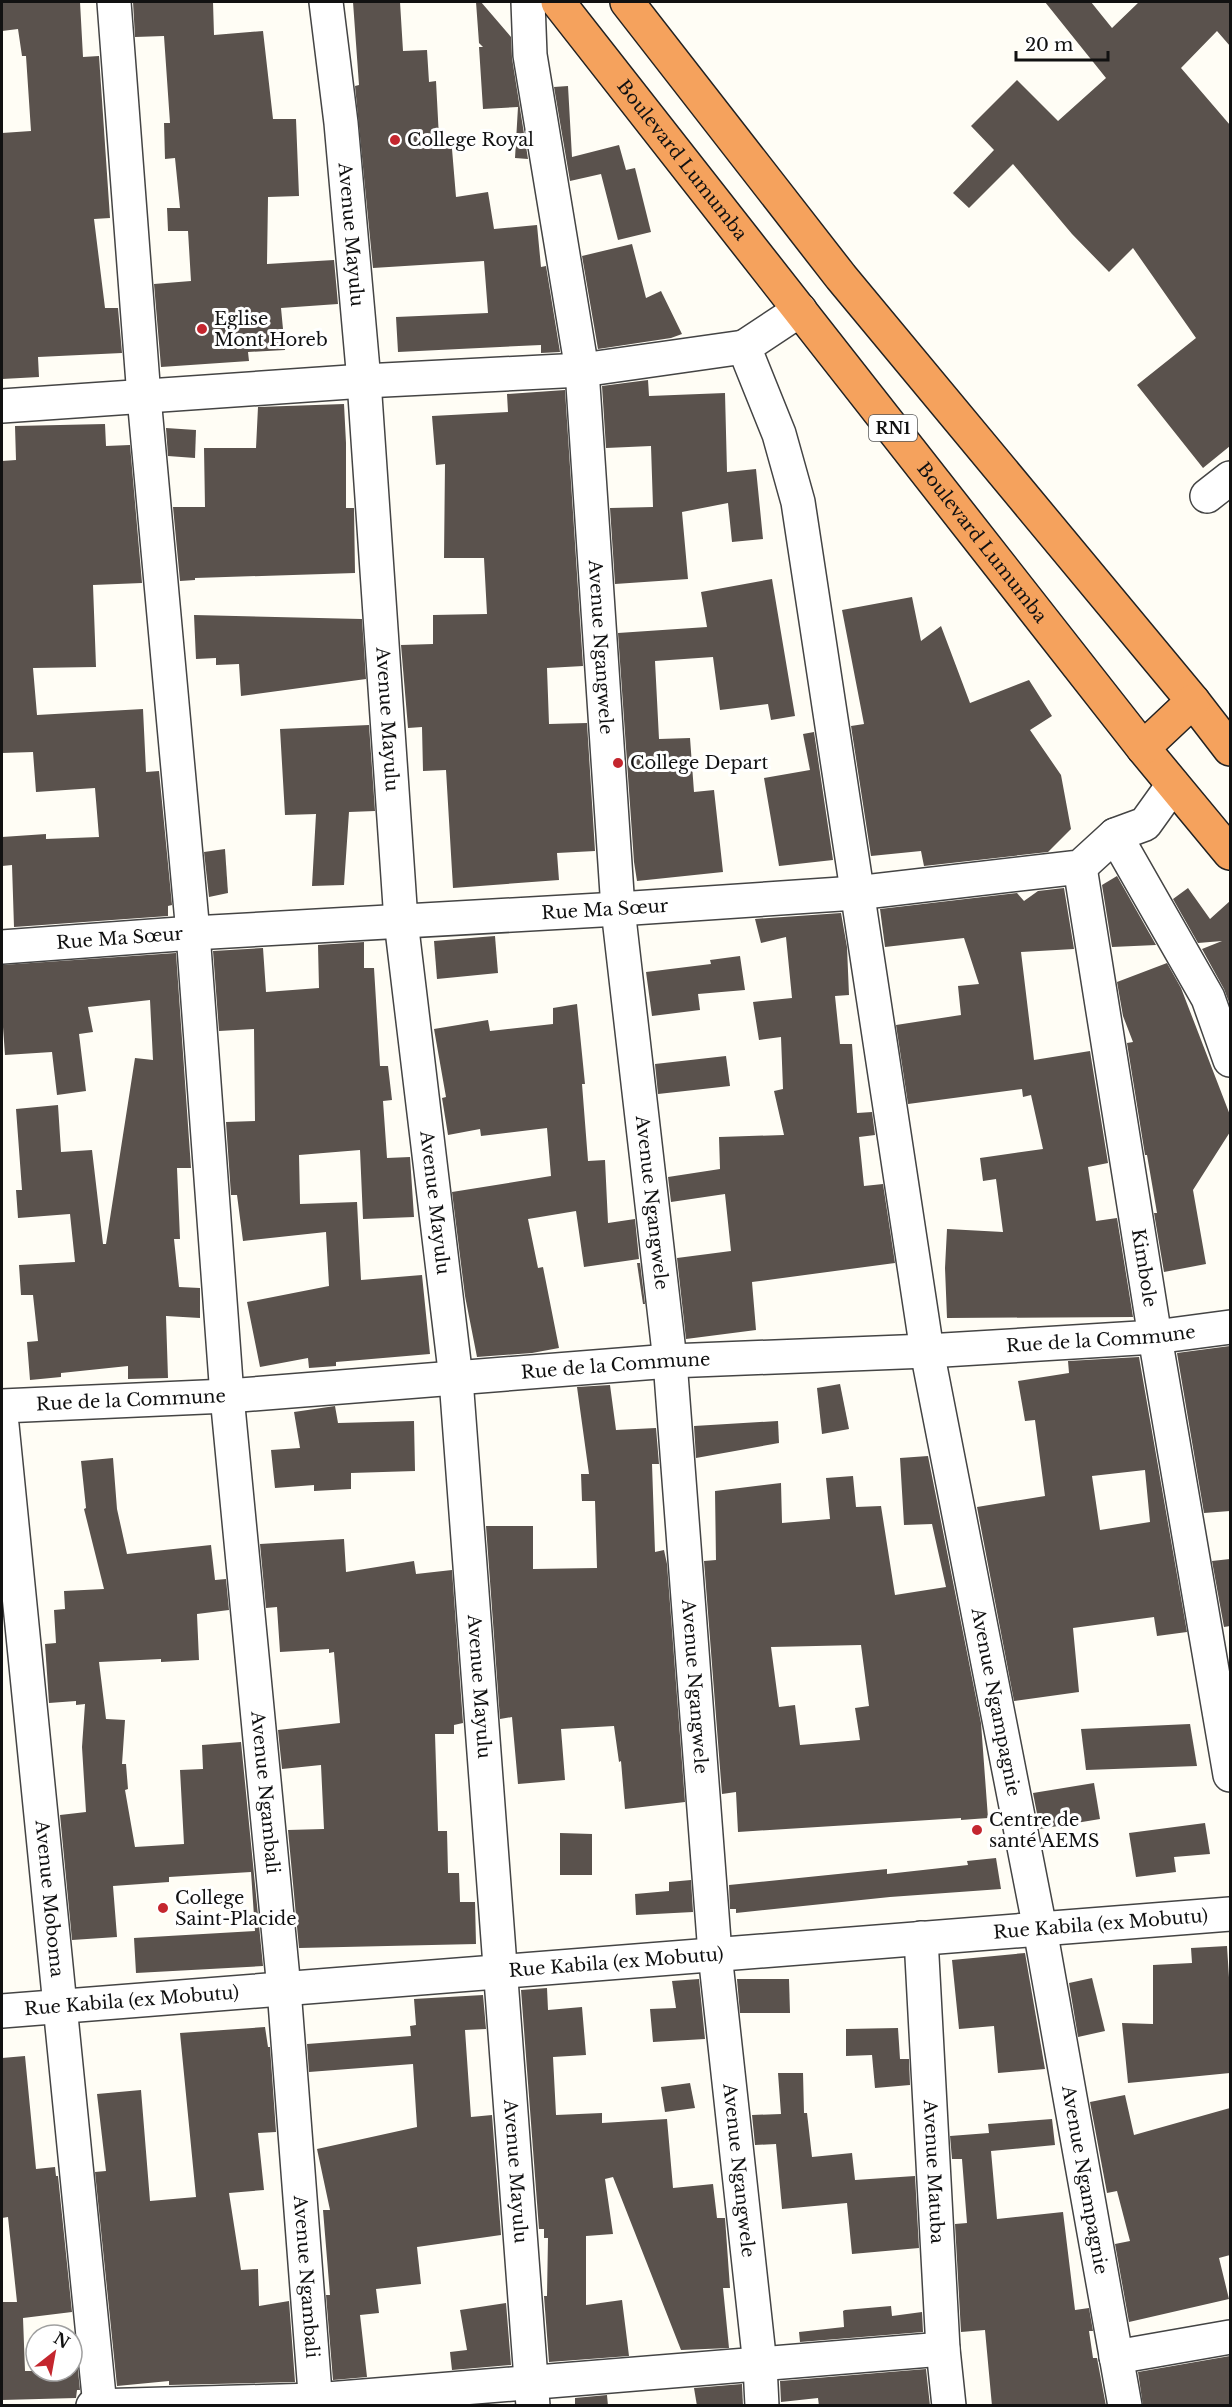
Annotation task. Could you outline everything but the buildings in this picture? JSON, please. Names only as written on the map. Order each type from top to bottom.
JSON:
[{"type":"highway","name":"Boulevard Lumumba","points":[[558,2],[1143,748],[1230,853]]},
{"type":"highway","points":[[627,2],[841,276],[1193,701],[1230,749]]},
{"type":"highway","points":[[1143,748],[1193,701]]},
{"type":"street","name":"Avenue Ngambali","points":[[114,2],[144,398],[193,933],[227,1396],[284,1989],[315,2403]]},
{"type":"street","name":"Avenue Mayulu","points":[[326,2],[340,123],[364,381],[401,921],[456,1379],[532,2394]]},
{"type":"street","name":"Avenue Ngangwele","points":[[528,2],[530,55],[582,370],[618,909],[670,1361],[716,1954],[760,2365],[762,2406]]},
{"type":"street","points":[[2,406],[144,398],[364,381],[582,370],[744,347],[800,310]]},
{"type":"street","name":"Avenue Ngampagnie","points":[[744,347],[779,434],[798,502],[927,1351],[1040,1929],[1125,2406]]},
{"type":"street","points":[[1080,867],[1115,836],[1145,824],[1173,784]]},
{"type":"street","points":[[1115,836],[1208,998],[1230,1060]]},
{"type":"street","name":"Rue Ma Sœur","points":[[2,946],[856,893],[1080,867]]},
{"type":"street","name":"Kimbole","points":[[1080,867],[1155,1337],[1230,1775]]},
{"type":"street","name":"Rue de la Commune","points":[[2,1406],[227,1396],[670,1361],[927,1351],[1155,1337],[1230,1327]]},
{"type":"street","name":"Avenue Moboma","points":[[2,1425],[100,2405]]},
{"type":"street","name":"Rue Kabila (ex Mobutu)","points":[[2,2011],[1230,1914]]},
{"type":"street","name":"Avenue Matuba","points":[[921,1938],[943,2349],[949,2406]]},
{"type":"street","points":[[1116,2357],[1230,2337]]},
{"type":"street","points":[[93,2406],[315,2403],[532,2394],[760,2365],[943,2349]]},
{"type":"place","name":"College Royal","points":[[395,140]]},
{"type":"place","name":"Eglise Mont Horeb","points":[[202,329]]},
{"type":"place","name":"College Depart","points":[[618,763]]},
{"type":"place","name":"Centre de santé AEMS","points":[[977,1830]]},
{"type":"place","name":"College Saint-Placide","points":[[163,1908]]}]
